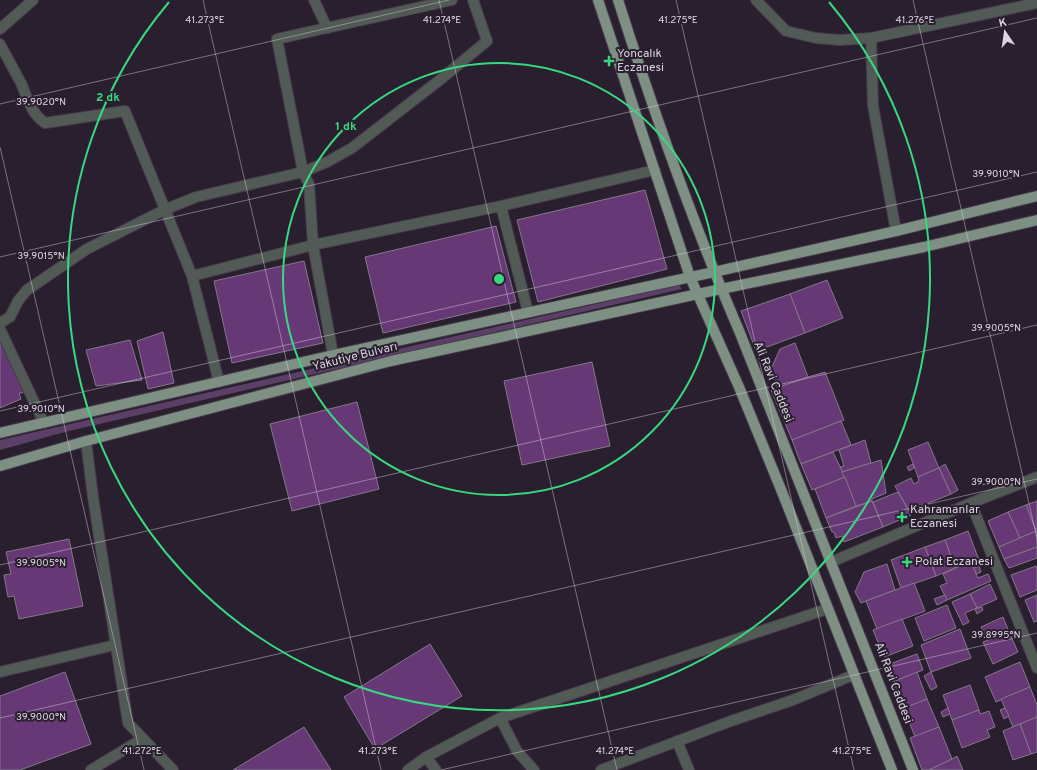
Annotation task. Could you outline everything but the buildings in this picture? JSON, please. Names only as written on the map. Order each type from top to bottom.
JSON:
[{"type":"main road","points":[[598,0],[690,278],[745,401],[889,769]]},
{"type":"main road","name":"Ali Ravi Caddesi","points":[[618,0],[671,161],[913,770]]},
{"type":"main road","name":"Yakutiye Bulvarı","points":[[0,433],[333,355],[690,278],[896,231],[1037,196]]},
{"type":"main road","name":"Yakutiye Bulvarı","points":[[0,466],[86,441],[391,361],[697,294],[924,247],[1037,220]]},
{"type":"street","points":[[0,29],[33,0]]},
{"type":"street","points":[[314,0],[327,28]]},
{"type":"street","points":[[333,355],[313,245],[309,184],[303,172],[277,39],[452,0]]},
{"type":"street","points":[[0,323],[10,317],[18,301],[27,290],[87,249],[164,210],[196,197],[303,172],[328,162],[352,148],[441,79],[487,41],[473,0]]},
{"type":"street","points":[[756,0],[786,31],[816,38],[840,40],[871,38],[1037,3]]},
{"type":"street","points":[[871,38],[873,106],[896,231]]},
{"type":"street","points":[[0,44],[22,85],[31,108],[37,117],[45,123],[125,111],[192,276],[220,382]]},
{"type":"street","points":[[192,276],[313,245],[501,206],[655,170]]},
{"type":"street","points":[[501,206],[528,312]]},
{"type":"street","points":[[0,329],[44,423]]},
{"type":"street","points":[[86,441],[94,505],[128,723],[173,770]]},
{"type":"street","points":[[831,562],[1037,477]]},
{"type":"street","points":[[971,503],[1037,668]]},
{"type":"street","points":[[408,770],[426,757],[500,718],[827,609]]},
{"type":"street","points":[[0,672],[115,645]]},
{"type":"street","points":[[601,770],[731,721],[793,700],[853,675]]},
{"type":"street","points":[[500,718],[517,751],[534,770]]},
{"type":"street","points":[[91,770],[142,739]]},
{"type":"street","points":[[677,741],[689,770]]},
{"type":"street","points":[[426,757],[436,770]]},
{"type":"shaded area","points":[[679,285],[682,289],[65,432],[0,450],[0,440]]},
{"type":"place","name":"Yoncalık Eczanesi","points":[[609,61]]},
{"type":"place","name":"Kahramanlar Eczanesi","points":[[902,517]]},
{"type":"place","name":"Polat Eczanesi","points":[[907,562]]}]
